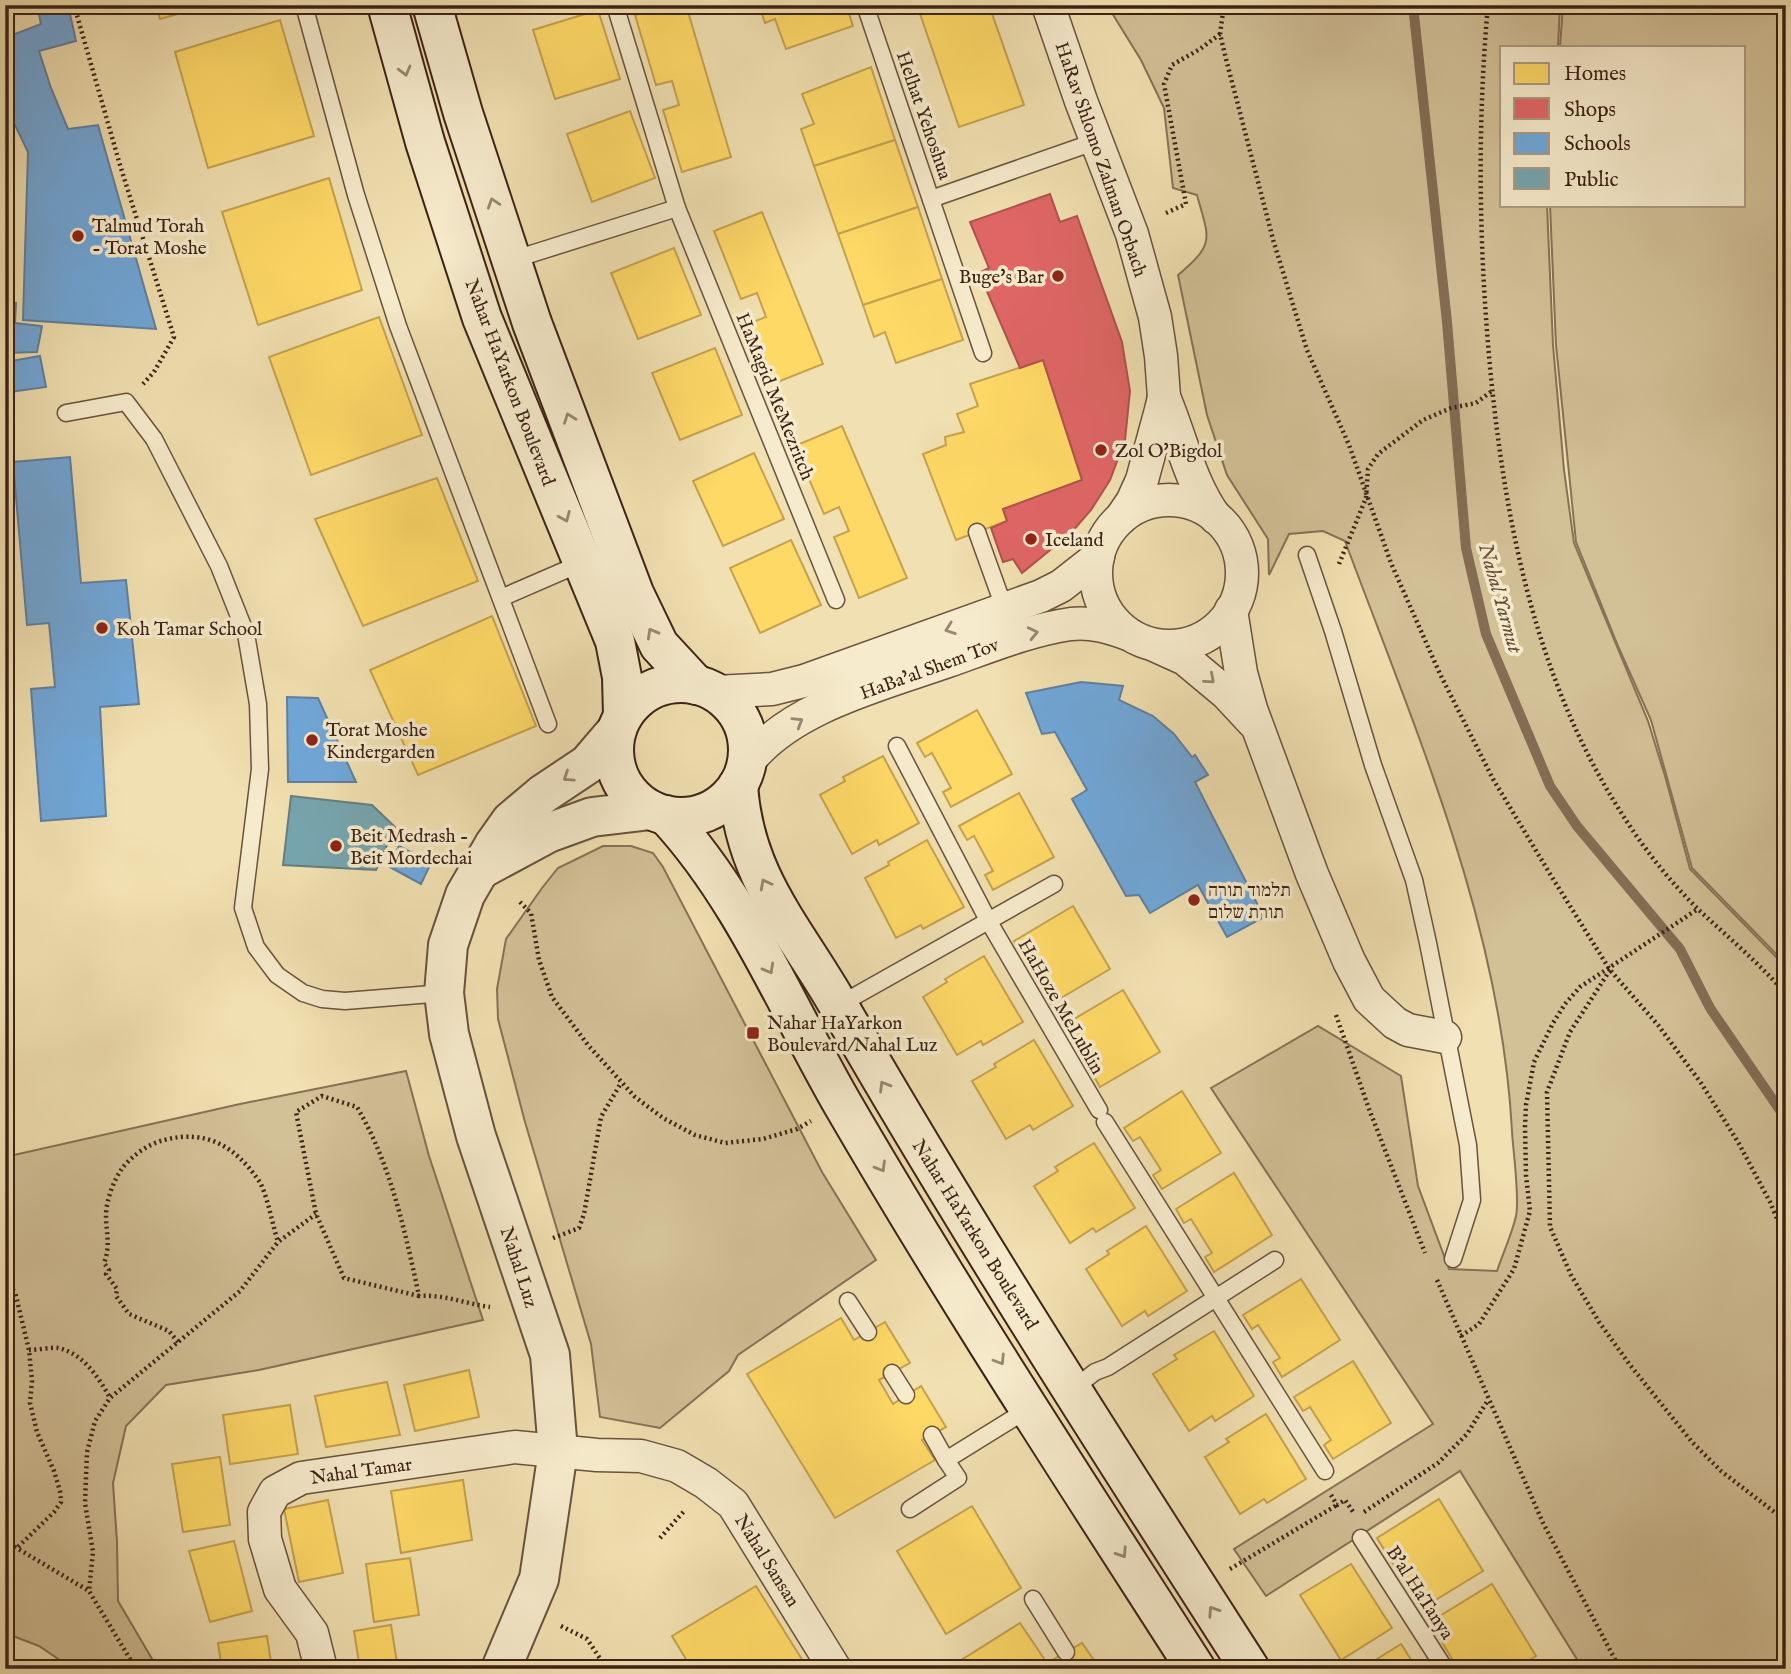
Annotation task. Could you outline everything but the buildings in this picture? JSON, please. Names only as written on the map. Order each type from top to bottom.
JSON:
[{"type":"main road","name":"Nahar HaYarkon Boulevard","points":[[387,5],[425,142],[482,318],[609,623],[620,659],[620,723]]},
{"type":"main road","name":"Nahar HaYarkon Boulevard","points":[[432,5],[463,113],[532,323],[644,617],[659,645],[705,689]]},
{"type":"main road","points":[[481,869],[548,833],[592,817],[659,813],[686,817],[707,812],[725,801],[742,775],[747,744],[742,724],[731,706],[705,689],[675,684],[655,688],[636,700],[620,723],[614,755],[619,776],[630,794],[659,813],[703,857],[736,909],[841,1102],[1030,1408],[1196,1669]]},
{"type":"main road","name":"Nahal Luz","points":[[502,1668],[539,1578],[558,1451],[550,1355],[476,1136],[449,1034],[444,993],[449,945],[465,895],[511,821],[543,794],[589,764],[620,723]]},
{"type":"main road","name":"Nahar HaYarkon Boulevard","points":[[742,775],[740,813],[756,867],[781,915],[839,1005],[880,1079],[1250,1669]]},
{"type":"street","name":"HaRav Shlomo Zalman Orbach","points":[[1048,5],[1132,234],[1147,287],[1161,356],[1164,397],[1192,474],[1216,519]]},
{"type":"street","name":"HaRav Shlomo Zalman Orbach","points":[[1121,518],[1142,481],[1164,397]]},
{"type":"street","points":[[1142,640],[1175,645],[1197,640],[1217,628],[1231,610],[1240,589],[1241,567],[1236,545],[1223,525],[1196,505],[1163,500],[1141,505],[1121,518],[1106,535],[1098,557],[1096,579],[1102,601],[1114,621],[1142,640],[1185,659],[1227,694],[1244,710],[1259,732]]},
{"type":"street","name":"HaBa'al Shem Tov","points":[[705,689],[772,689],[804,681],[1005,610],[1060,586],[1098,557]]},
{"type":"street","points":[[1231,610],[1241,673],[1259,732],[1312,874],[1349,961],[1369,999],[1395,1023],[1408,1030],[1445,1037]]},
{"type":"street","name":"HaBa'al Shem Tov","points":[[742,775],[753,755],[772,738],[842,699],[1022,635],[1057,626],[1086,624],[1105,625],[1142,640]]},
{"type":"street","name":"Nahal Tamar","points":[[321,1669],[312,1633],[280,1589],[265,1539],[264,1512],[275,1492],[301,1478],[515,1447],[558,1451]]},
{"type":"street","name":"Nahal Sansan","points":[[558,1451],[641,1455],[677,1466],[706,1483],[733,1504],[835,1669]]},
{"type":"lane","points":[[304,5],[356,195],[398,326],[548,724]]},
{"type":"lane","name":"HaMagid MeMezritch","points":[[615,5],[677,208],[836,600]]},
{"type":"lane","name":"Helhat Yehoshua","points":[[865,5],[982,353]]},
{"type":"lane","name":"Helhat Yehoshua","points":[[931,199],[1097,141]]},
{"type":"lane","points":[[512,260],[677,208]]},
{"type":"lane","points":[[66,412],[126,402],[155,439],[219,566],[246,634],[258,704],[260,769],[243,908],[256,947],[277,975],[303,993],[322,999],[345,1001],[444,993]]},
{"type":"lane","points":[[976,532],[1005,610]]},
{"type":"lane","points":[[1307,555],[1373,765],[1414,880],[1445,1037],[1457,1079],[1468,1145],[1472,1200],[1453,1259]]},
{"type":"lane","points":[[501,598],[584,562]]},
{"type":"lane","name":"HaHoze MeLublin","points":[[897,746],[989,922],[1102,1116],[1325,1471]]},
{"type":"lane","points":[[839,1005],[1054,884]]},
{"type":"lane","points":[[1073,1389],[1095,1372],[1108,1367],[1275,1260]]},
{"type":"lane","points":[[848,1301],[868,1332]]},
{"type":"lane","points":[[892,1373],[906,1395]]},
{"type":"lane","points":[[946,1460],[1030,1408]]},
{"type":"lane","points":[[910,1509],[958,1478],[932,1435]]},
{"type":"lane","name":"B'al HaTanya","points":[[1362,1538],[1445,1669]]},
{"type":"lane","points":[[1033,1599],[1066,1652]]},
{"type":"path","points":[[74,5],[116,152],[174,337],[154,372],[126,402]]},
{"type":"path","points":[[1224,5],[1220,34],[1250,157],[1303,338],[1349,445],[1391,562],[1440,674],[1493,779],[1609,969],[1658,1025],[1701,1083],[1738,1142],[1770,1202],[1786,1240]]},
{"type":"path","points":[[1488,5],[1480,118],[1480,189],[1492,391],[1500,463],[1524,582],[1545,656],[1567,713],[1593,766],[1623,816],[1656,861],[1698,909],[1786,994]]},
{"type":"path","points":[[1166,214],[1186,204],[1164,84],[1172,65],[1220,34]]},
{"type":"path","points":[[1318,583],[1335,572],[1344,558],[1366,498],[1368,469],[1378,454],[1423,420],[1451,408],[1476,403],[1492,391]]},
{"type":"path","points":[[520,902],[531,913],[539,960],[552,997],[621,1083],[663,1118],[695,1135],[725,1143],[763,1139],[797,1129],[841,1102]]},
{"type":"path","points":[[1461,1336],[1479,1324],[1514,1269],[1520,1252],[1530,1212],[1526,1175],[1526,1105],[1534,1062],[1542,1042],[1565,1004],[1580,987],[1698,909]]},
{"type":"path","points":[[1609,969],[1570,1032],[1547,1092],[1550,1227],[1570,1275],[1630,1365],[1692,1442],[1756,1499],[1786,1521]]},
{"type":"path","points":[[1334,1011],[1427,1257]]},
{"type":"path","points":[[553,1238],[579,1228],[584,1214],[601,1117],[621,1083]]},
{"type":"path","points":[[419,1296],[405,1232],[374,1137],[358,1107],[322,1096],[296,1112],[316,1214],[344,1278],[419,1296],[436,1294],[490,1307]]},
{"type":"path","points":[[178,1342],[169,1331],[129,1314],[116,1296],[117,1289],[106,1274],[109,1270],[104,1263],[109,1251],[109,1238],[106,1215],[111,1192],[121,1171],[135,1155],[156,1142],[183,1135],[202,1137],[223,1144],[244,1161],[261,1184],[278,1242]]},
{"type":"path","points":[[89,1591],[93,1552],[85,1503],[87,1452],[95,1421],[110,1398],[240,1291],[278,1242],[316,1214]]},
{"type":"path","points":[[1432,1269],[1543,1523],[1620,1669]]},
{"type":"path","points":[[5,1282],[15,1292],[29,1350],[32,1381],[30,1403],[37,1432],[61,1491],[61,1502],[54,1512],[18,1547]]},
{"type":"path","points":[[29,1350],[58,1348],[79,1359],[98,1377],[110,1398]]},
{"type":"path","points":[[1198,1588],[1345,1500],[1356,1517],[1438,1464],[1467,1434],[1489,1399]]},
{"type":"path","points":[[1325,1471],[1325,1485],[1337,1505]]},
{"type":"path","points":[[660,1538],[687,1509]]},
{"type":"path","points":[[5,1541],[89,1591],[136,1669]]},
{"type":"path","points":[[561,1626],[587,1639],[607,1669]]},
{"type":"shaded area","points":[[1107,5],[1560,5],[1558,46],[1500,46],[1500,206],[1547,206],[1553,345],[1564,470],[1574,543],[1648,721],[1690,869],[1786,967],[1786,1669],[1583,1669],[1460,1471],[1266,1596],[1234,1549],[1433,1424],[1211,1088],[1318,1026],[1401,1076],[1418,1186],[1449,1269],[1497,1271],[1516,1216],[1516,1175],[1505,1054],[1473,904],[1426,757],[1345,541],[1323,531],[1289,534],[1269,575],[1268,539],[1227,475],[1207,415],[1178,275],[1199,255],[1204,247],[1206,231],[1197,195],[1173,188],[1164,108],[1141,60]]},
{"type":"shaded area","points":[[1563,5],[1786,5],[1786,964],[1692,868],[1651,720],[1576,542],[1556,345],[1550,206],[1746,206],[1746,46],[1560,46]]},
{"type":"shaded area","points":[[603,846],[631,846],[653,853],[663,867],[822,1172],[876,1260],[738,1355],[729,1371],[660,1428],[600,1417],[591,1344],[525,1122],[498,1019],[497,989],[506,939],[558,868]]},
{"type":"shaded area","points":[[406,1071],[429,1156],[483,1320],[259,1370],[166,1385],[126,1426],[113,1483],[118,1601],[158,1669],[73,1669],[39,1646],[5,1633],[5,1157],[240,1104]]},
{"type":"waterway","name":"Nahal Yarmut","points":[[1413,5],[1447,322],[1466,548],[1486,634],[1550,786],[1577,826],[1680,949],[1710,1008],[1786,1119]]},
{"type":"place","name":"Talmud Torah - Torat Moshe","points":[[78,236]]},
{"type":"place","name":"Buge's Bar","points":[[1058,276]]},
{"type":"place","name":"Zol O'Bigdol","points":[[1101,450]]},
{"type":"place","name":"Iceland","points":[[1031,539]]},
{"type":"place","name":"Koh Tamar School","points":[[102,628]]},
{"type":"place","name":"Torat Moshe Kindergarden","points":[[312,740]]},
{"type":"place","name":"Beit Medrash - Beit Mordechai","points":[[336,846]]},
{"type":"place","name":"תלמוד תורה תורת שלום","points":[[1194,900]]},
{"type":"place","name":"Nahar HaYarkon Boulevard/Nahal Luz","points":[[753,1033]]}]
